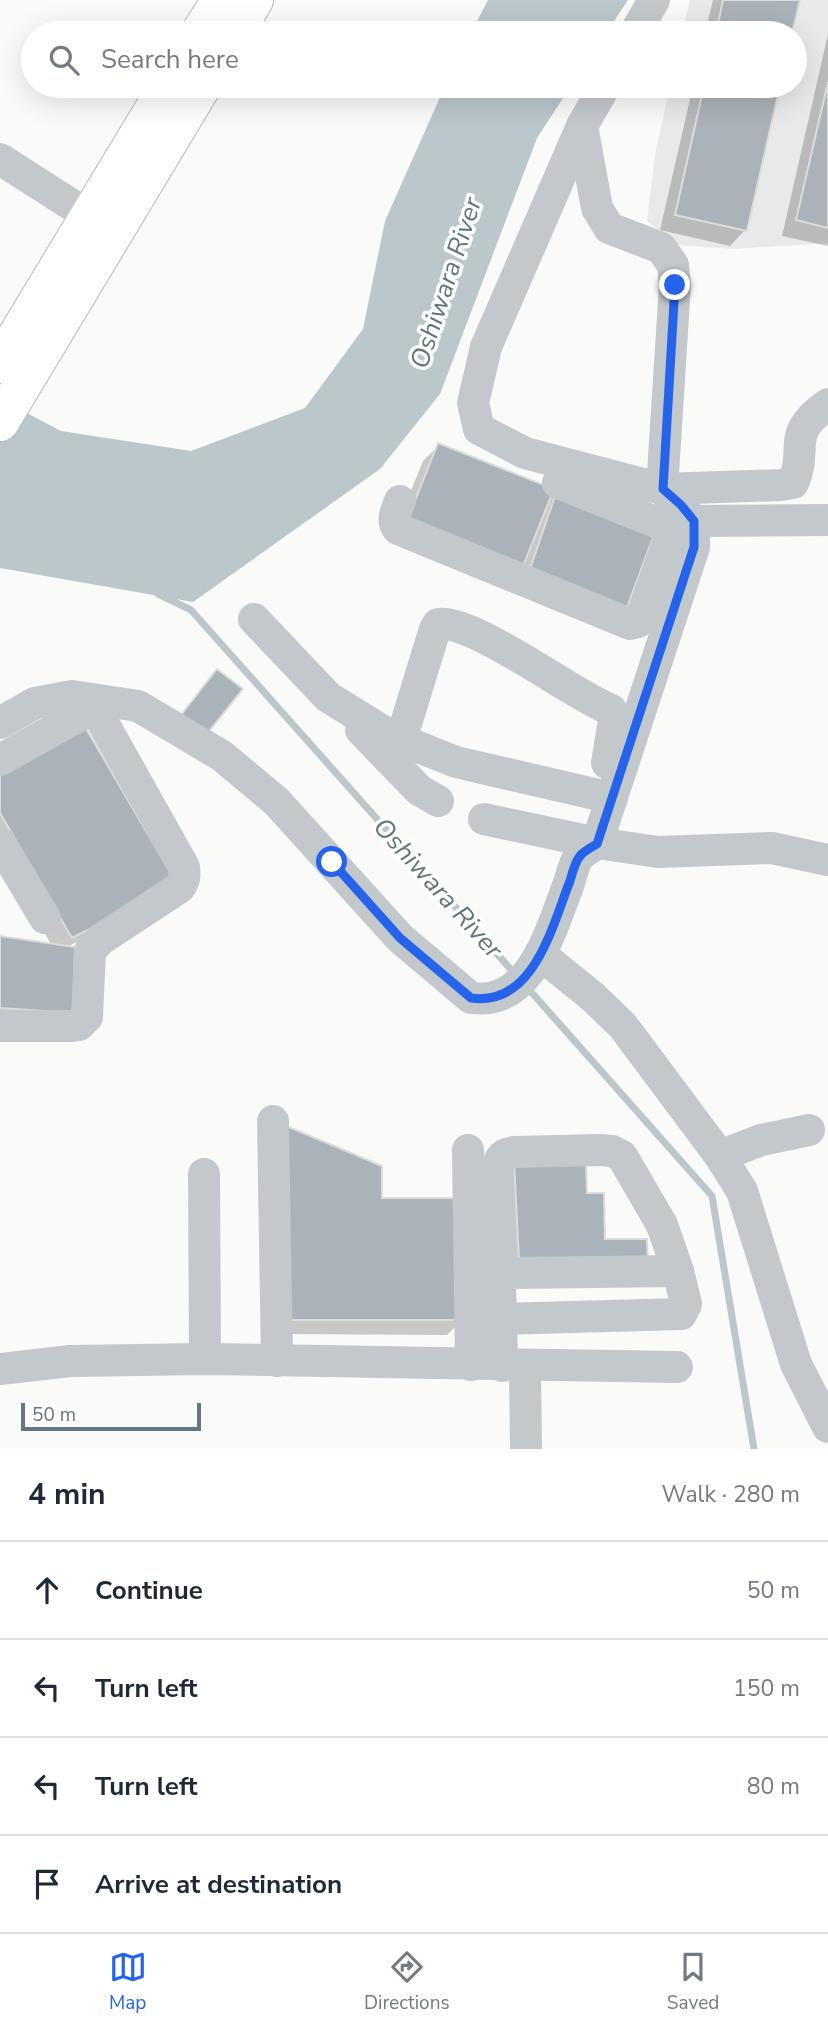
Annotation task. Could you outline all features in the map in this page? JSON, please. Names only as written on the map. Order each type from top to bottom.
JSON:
[{"type":"main road","points":[[207,21],[220,0]]},
{"type":"main road","points":[[241,21],[254,0]]},
{"type":"main road","points":[[6,392],[162,98]]},
{"type":"main road","points":[[106,206],[192,98]]},
{"type":"street","points":[[642,21],[654,0]]},
{"type":"street","points":[[598,98],[582,126],[486,347],[473,403],[479,429],[525,453],[678,511],[793,483],[799,435],[803,427],[828,404]]},
{"type":"street","points":[[400,501],[394,516],[398,529],[630,624],[641,619],[678,511],[673,265],[661,248],[609,228],[597,208],[582,126]]},
{"type":"street","points":[[0,159],[106,206]]},
{"type":"street","points":[[558,483],[678,511],[828,520]]},
{"type":"street","points":[[606,797],[694,547],[678,511]]},
{"type":"street","points":[[254,619],[419,790],[438,801]]},
{"type":"street","points":[[0,723],[35,703],[72,696],[138,706],[222,756],[276,801],[400,938],[471,998],[484,1000],[502,996],[536,963],[579,856],[597,844],[606,797],[614,721],[611,710],[488,640],[448,623],[438,624],[401,740]]},
{"type":"street","points":[[328,697],[391,736],[456,762],[606,797]]},
{"type":"street","points":[[0,760],[84,713],[97,712],[184,867],[185,875],[179,888],[93,946],[88,956],[87,1017],[84,1022],[72,1026],[0,1026]]},
{"type":"street","points":[[484,819],[597,844],[658,852],[772,848],[827,860]]},
{"type":"street","points":[[0,843],[45,918]]},
{"type":"street","points":[[536,963],[593,997],[623,1026],[720,1156],[742,1191],[796,1364],[828,1427]]},
{"type":"street","points":[[273,1121],[277,1361]]},
{"type":"street","points":[[720,1156],[761,1140],[809,1130]]},
{"type":"street","points":[[468,1150],[471,1366]]},
{"type":"street","points":[[501,1319],[681,1314],[686,1304],[662,1225],[622,1156],[612,1151],[600,1150],[515,1152],[501,1157],[498,1163],[501,1319],[514,1366],[526,1449]]},
{"type":"street","points":[[204,1174],[205,1359]]},
{"type":"street","points":[[500,1273],[678,1271]]},
{"type":"street","points":[[0,1370],[70,1361],[205,1359],[471,1366],[677,1367]]},
{"type":"shaded area","points":[[690,0],[828,0],[828,243],[734,249],[677,245],[647,221],[655,155],[667,98],[807,98],[807,21],[685,21]]},
{"type":"water","points":[[488,0],[628,0],[614,21],[477,21]]},
{"type":"water","points":[[440,98],[563,98],[537,138],[440,394],[380,469],[193,602],[0,568],[0,399],[61,431],[191,451],[305,408],[363,329],[385,221]]},
{"type":"building","points":[[723,0],[800,0],[795,21],[719,21]]},
{"type":"building","points":[[828,82],[828,228],[796,220]]},
{"type":"building","points":[[701,98],[777,98],[747,231],[675,215]]},
{"type":"building","points":[[438,443],[554,489],[521,571],[405,526]]},
{"type":"building","points":[[558,487],[656,529],[625,613],[527,578]]},
{"type":"building","points":[[217,669],[243,689],[206,735],[181,715]]},
{"type":"building","points":[[84,725],[177,884],[72,938],[0,813],[0,772]]},
{"type":"building","points":[[0,936],[75,947],[73,1013],[0,1008]]},
{"type":"building","points":[[284,1125],[382,1166],[382,1198],[459,1198],[464,1320],[285,1320]]},
{"type":"building","points":[[514,1160],[586,1160],[587,1193],[604,1193],[605,1239],[647,1239],[648,1261],[519,1261]]},
{"type":"waterway","name":"Oshiwara River","points":[[158,594],[191,610],[515,974]]},
{"type":"waterway","name":"Oshiwara River","points":[[525,985],[712,1196],[754,1449]]},
{"type":"route","points":[[332,862],[400,938],[471,998],[484,1000],[502,996],[531,971],[541,955],[579,856],[597,844],[694,547],[694,521],[663,489],[675,285]]}]
